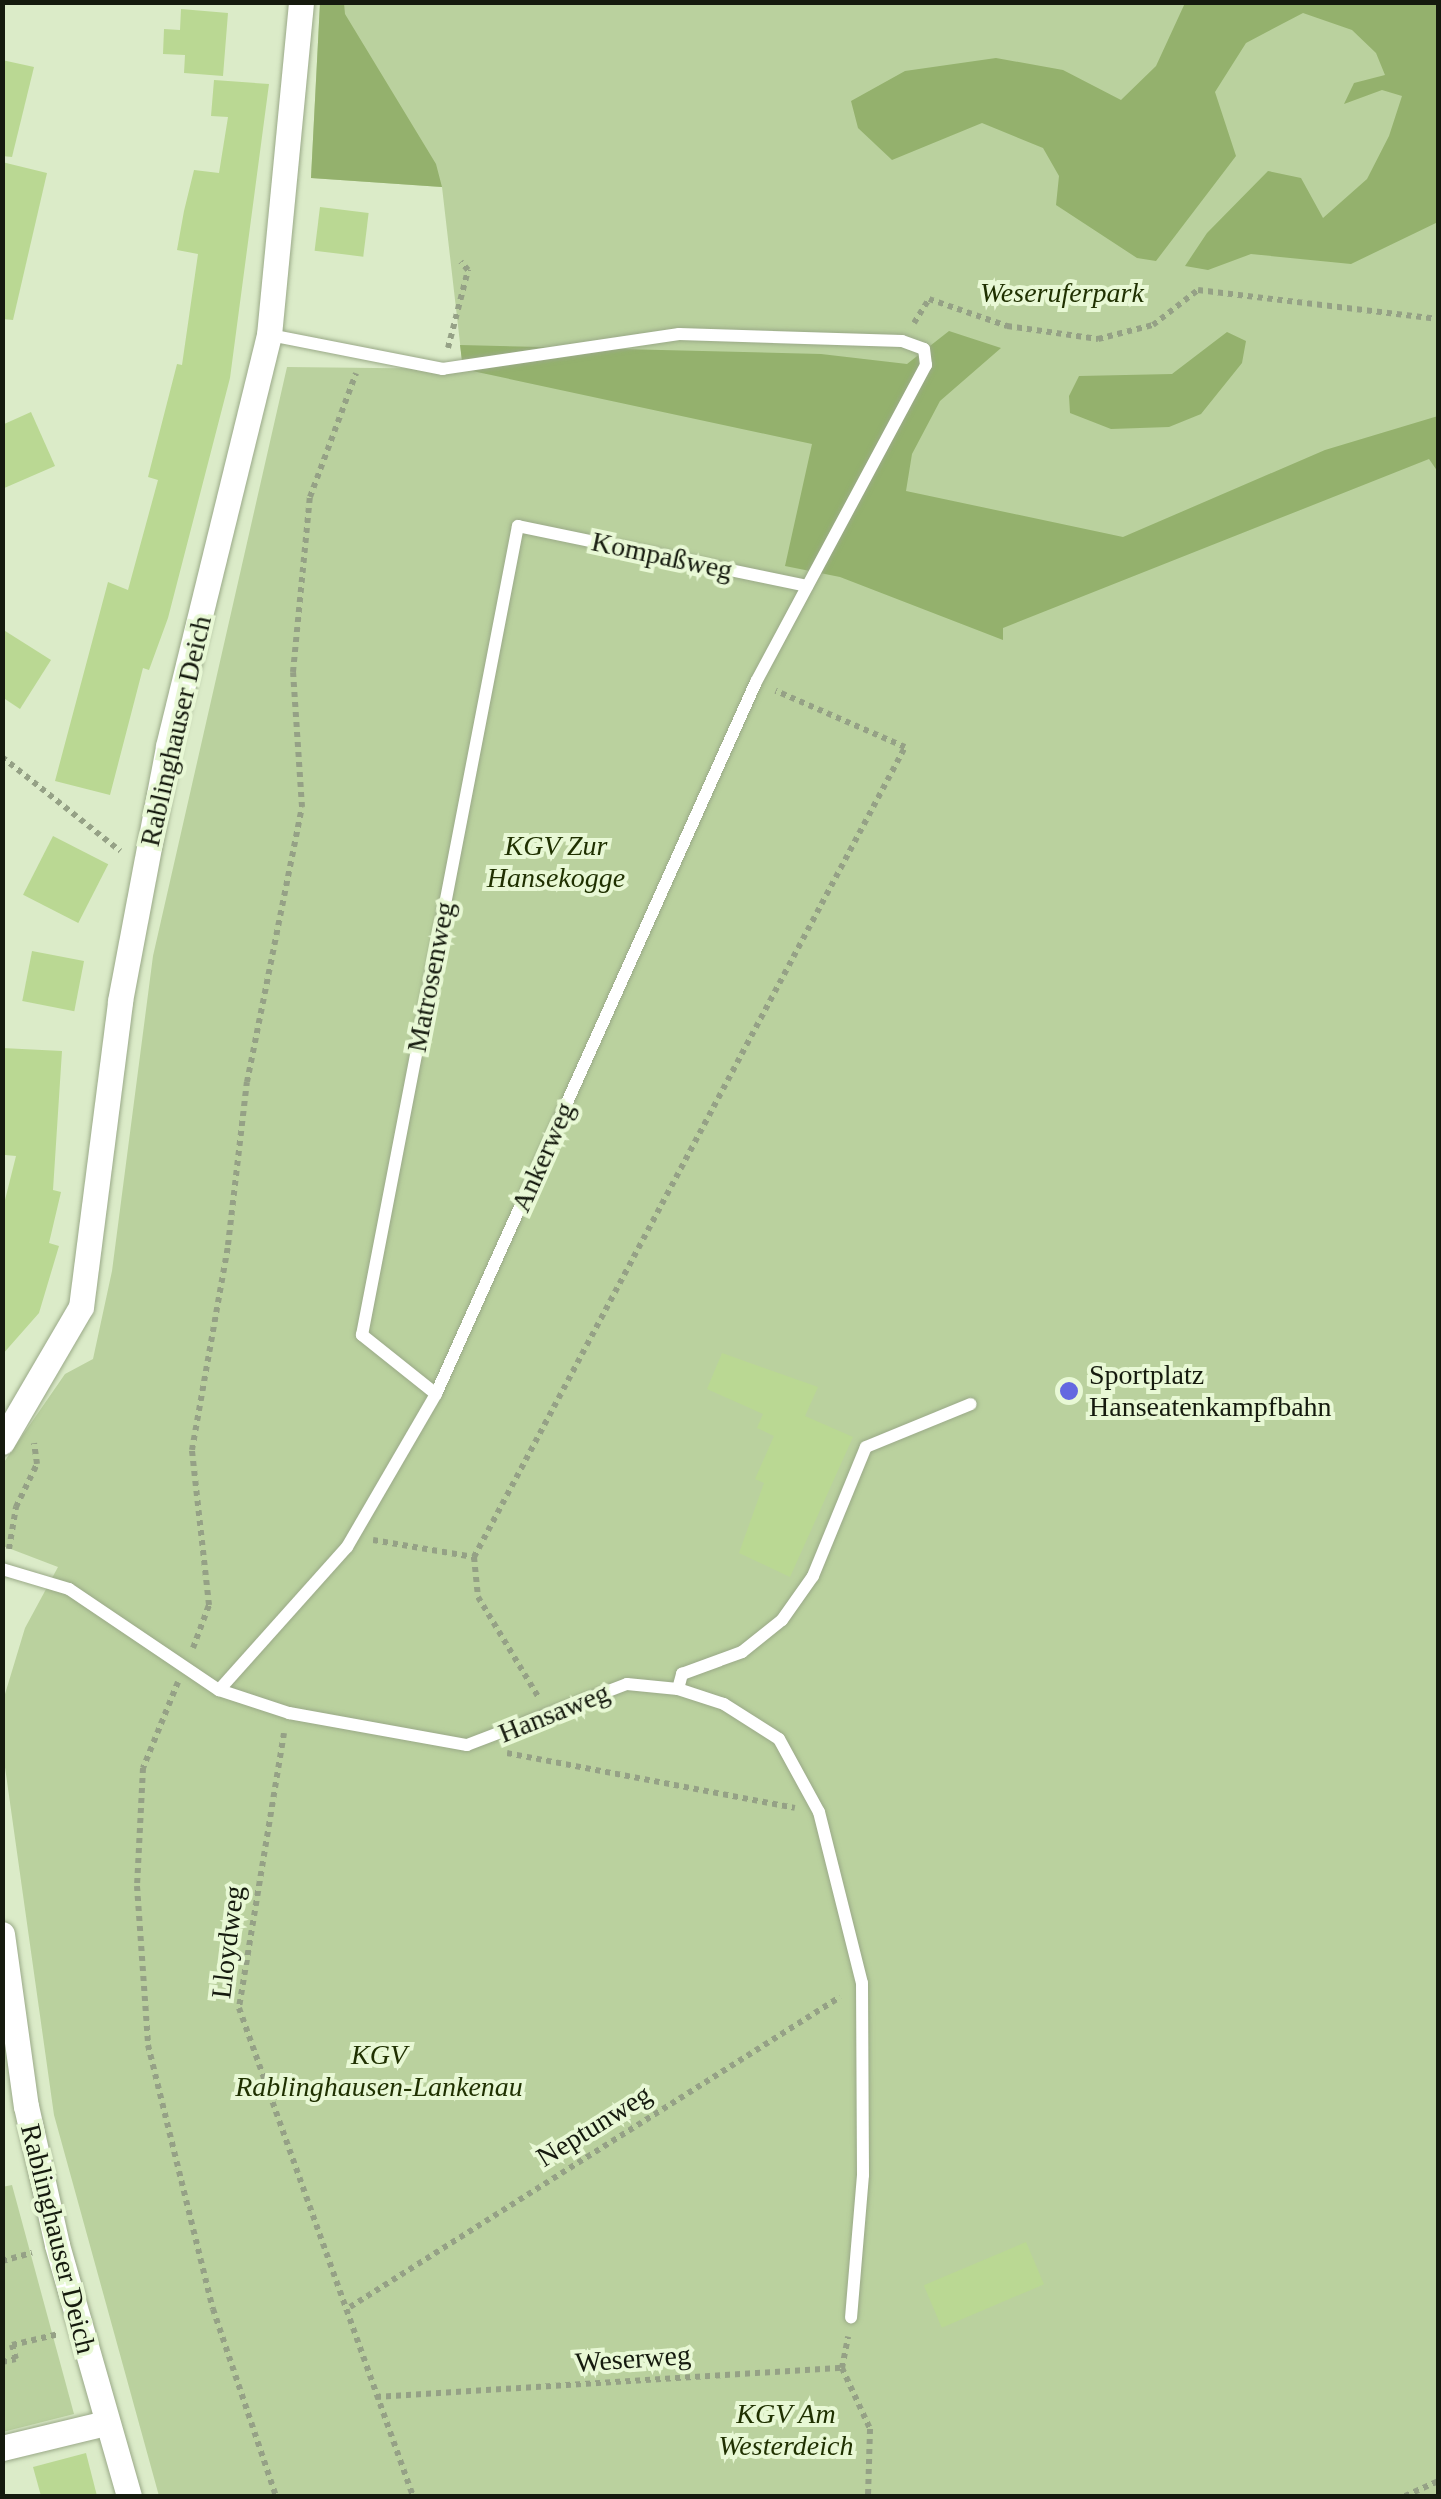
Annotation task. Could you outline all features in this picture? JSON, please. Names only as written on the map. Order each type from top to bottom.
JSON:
[{"type":"street","name":"Rablinghauser Deich","points":[[2,1442],[81,1306],[104,1105],[168,746],[269,335],[301,2]]},
{"type":"street","name":"Rablinghauser Deich","points":[[2,1934],[26,2106],[104,2423],[129,2496]]},
{"type":"street","points":[[2,2448],[104,2423]]},
{"type":"lane","points":[[269,335],[444,369],[679,334],[902,341]]},
{"type":"lane","name":"Ankerweg","points":[[219,1690],[347,1547],[436,1394],[756,682],[926,365],[924,349],[902,341]]},
{"type":"lane","name":"Kompaßweg","points":[[518,526],[806,586]]},
{"type":"lane","name":"Matrosenweg","points":[[436,1394],[362,1335],[518,526]]},
{"type":"lane","points":[[678,1689],[682,1674],[742,1652],[782,1620],[813,1576],[866,1446],[971,1404]]},
{"type":"lane","name":"Hansaweg","points":[[3,1569],[69,1589],[219,1690],[289,1713],[467,1746],[627,1684],[678,1689],[724,1704],[779,1739],[818,1812],[862,1983],[862,2175],[851,2318]]},
{"type":"path","points":[[444,369],[468,270],[461,262]]},
{"type":"path","points":[[902,341],[929,299],[1008,326],[1098,340],[1153,325],[1198,290],[1438,319]]},
{"type":"path","points":[[276,2496],[212,2309],[148,2045],[137,1886],[143,1768],[209,1605],[192,1450],[228,1245],[247,1082],[302,807],[293,672],[310,497],[364,354]]},
{"type":"path","points":[[550,1712],[478,1597],[474,1558],[905,747],[756,682]]},
{"type":"path","points":[[2,757],[145,871]]},
{"type":"path","points":[[3,1569],[16,1507],[37,1464],[37,1450],[18,1416]]},
{"type":"path","points":[[347,1547],[376,1539],[474,1558]]},
{"type":"path","name":"Lloydweg","points":[[289,1713],[239,2008],[350,2308],[376,2398],[413,2496]]},
{"type":"path","points":[[467,1746],[818,1812]]},
{"type":"path","name":"Neptunweg","points":[[350,2308],[862,1983]]},
{"type":"path","points":[[2,2260],[25,2254]]},
{"type":"path","points":[[851,2318],[842,2368],[870,2429],[868,2496]]},
{"type":"path","points":[[2,2362],[16,2359],[12,2345],[47,2337]]},
{"type":"path","name":"Weserweg","points":[[376,2398],[842,2368]]},
{"type":"path","points":[[1405,2496],[1438,2481]]},
{"type":"green space","points":[[320,3],[1438,3],[1438,2496],[159,2496],[54,2115],[3,1753],[2,1704],[25,1628],[58,1567],[3,1546],[2,1465],[65,1374],[93,1359],[112,1271],[153,956],[287,367],[463,369],[442,187],[311,178]]},
{"type":"green space","points":[[320,3],[344,3],[345,14],[436,164],[442,187],[311,178]]},
{"type":"green space","points":[[1185,3],[1438,3],[1438,222],[1351,264],[1251,254],[1208,270],[1185,266],[1207,233],[1268,171],[1301,178],[1323,218],[1367,179],[1389,136],[1402,96],[1382,90],[1344,104],[1354,83],[1385,75],[1376,53],[1352,30],[1303,13],[1246,43],[1215,92],[1236,156],[1156,261],[1137,258],[1056,205],[1059,176],[1043,148],[982,123],[892,160],[858,128],[851,101],[905,71],[996,58],[1063,70],[1121,100],[1156,66]]},
{"type":"green space","points":[[949,331],[1001,348],[940,401],[912,454],[906,491],[1123,537],[1325,450],[1438,416],[1438,472],[1429,459],[1003,628],[1003,640],[840,577],[785,566],[812,444],[463,369],[460,345],[821,354],[907,364]]},
{"type":"green space","points":[[1227,332],[1246,341],[1242,363],[1201,414],[1169,427],[1111,429],[1070,413],[1069,396],[1079,376],[1172,374]]},
{"type":"green space","points":[[12,2185],[74,2414],[3,2432],[2,2187]]},
{"type":"building","points":[[181,9],[228,13],[223,76],[184,73],[185,55],[163,54],[164,29],[180,30]]},
{"type":"building","points":[[2,60],[34,67],[12,157],[2,156]]},
{"type":"building","points":[[214,80],[269,84],[230,378],[168,618],[149,670],[143,668],[110,795],[55,781],[108,582],[128,590],[158,480],[148,477],[177,364],[182,365],[198,254],[177,250],[184,211],[194,170],[219,173],[228,117],[211,116]]},
{"type":"building","points":[[2,162],[47,173],[13,320],[2,319]]},
{"type":"building","points":[[320,207],[369,213],[363,257],[315,251]]},
{"type":"building","points":[[31,412],[55,466],[2,489],[2,425]]},
{"type":"building","points":[[2,629],[51,660],[20,709],[2,697]]},
{"type":"building","points":[[53,836],[108,864],[78,923],[23,895]]},
{"type":"building","points":[[32,951],[84,961],[74,1011],[22,1001]]},
{"type":"building","points":[[2,1048],[62,1051],[53,1190],[61,1192],[49,1243],[59,1246],[39,1313],[2,1355],[2,1212],[16,1156],[5,1155]]},
{"type":"building","points":[[722,1353],[818,1387],[805,1416],[853,1437],[790,1577],[739,1553],[764,1483],[755,1479],[774,1436],[757,1428],[763,1414],[707,1389]]},
{"type":"building","points":[[1026,2242],[1044,2284],[942,2328],[924,2285]]},
{"type":"building","points":[[86,2453],[97,2496],[41,2496],[33,2467]]},
{"type":"place","name":"Sportplatz Hanseatenkampfbahn","points":[[1069,1391]]},
{"type":"park label","name":"Weseruferpark","points":[[1062,293]]},
{"type":"park label","name":"KGV Zur Hansekogge","points":[[556,862]]},
{"type":"park label","name":"KGV Rablinghausen-Lankenau","points":[[379,2071]]},
{"type":"park label","name":"KGV Am Westerdeich","points":[[786,2430]]}]
